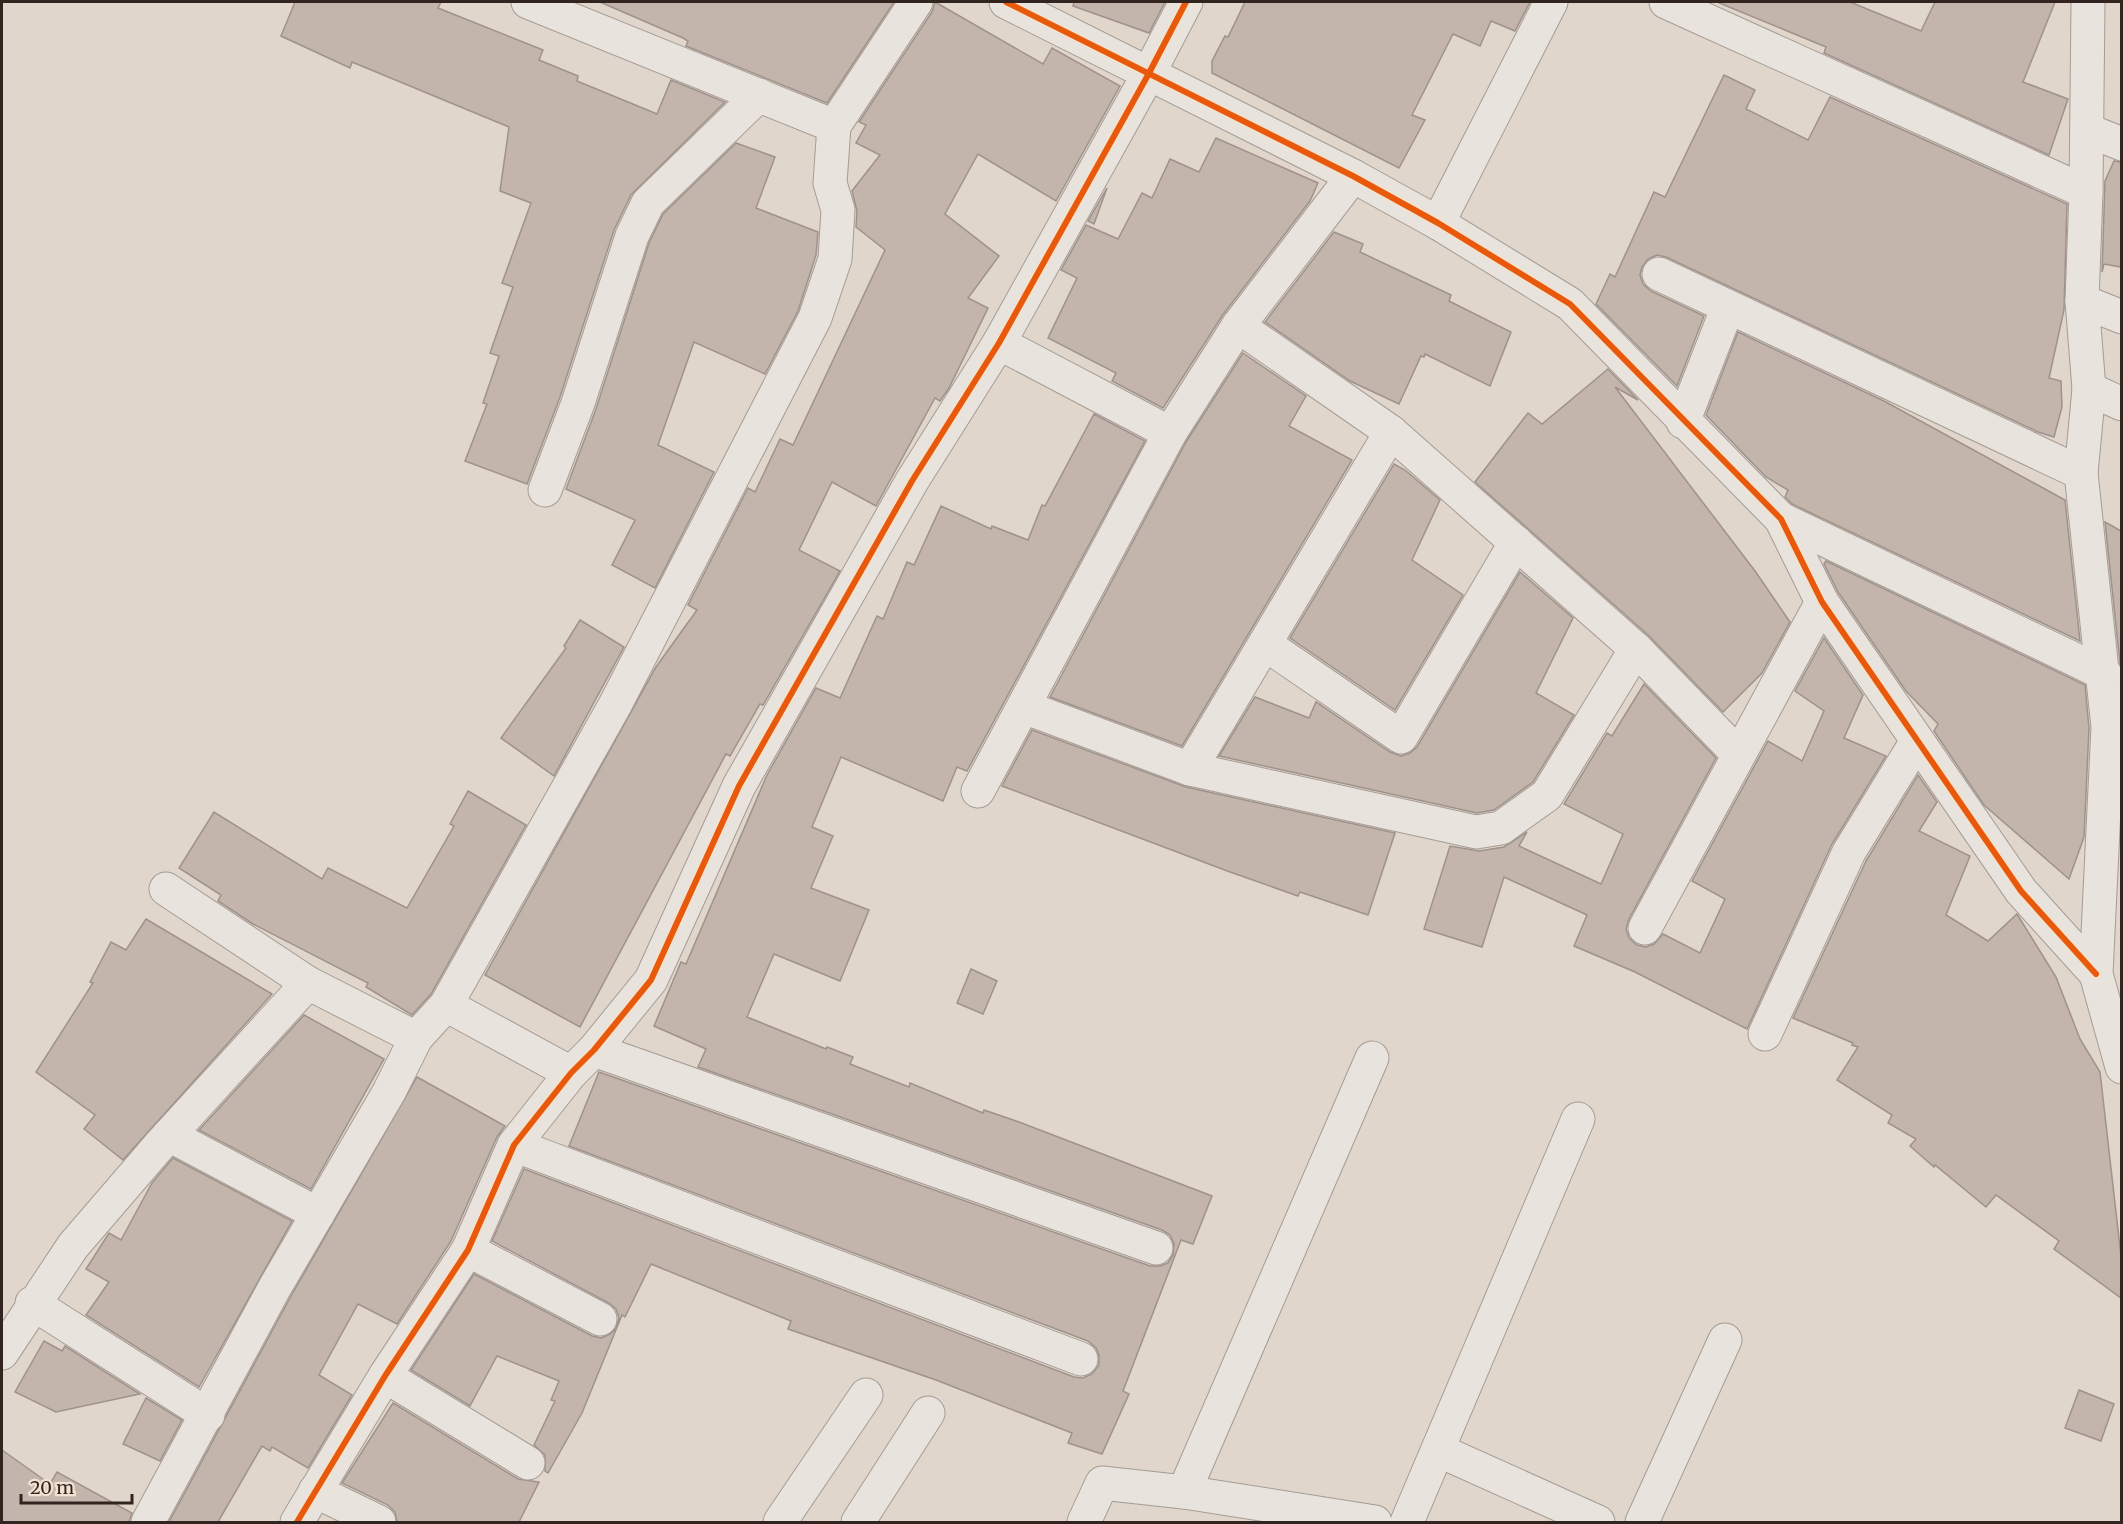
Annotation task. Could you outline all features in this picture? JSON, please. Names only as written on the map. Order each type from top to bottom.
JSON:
[{"type":"street","points":[[528,2],[834,126]]},
{"type":"street","points":[[148,1522],[276,1287],[389,1092],[416,1038],[446,1005],[615,705],[815,318],[836,259],[838,210],[830,183],[834,126],[916,2]]},
{"type":"street","points":[[1006,2],[1353,176],[1438,223],[1570,304],[1683,422],[1781,519],[2105,674]]},
{"type":"street","points":[[297,1522],[385,1376],[468,1250],[514,1145],[571,1073],[594,1050],[651,980],[739,786],[912,481],[999,343],[1186,2]]},
{"type":"street","points":[[1438,223],[1551,2]]},
{"type":"street","points":[[1666,2],[2086,192]]},
{"type":"street","points":[[2088,2],[2086,192],[2082,301],[2089,389],[2081,473],[2105,674],[2108,727],[2096,974],[2121,1067]]},
{"type":"street","points":[[545,490],[578,403],[632,236],[648,202],[759,95]]},
{"type":"street","points":[[2087,130],[2121,144]]},
{"type":"street","points":[[978,791],[1170,433],[1238,326],[1353,176]]},
{"type":"street","points":[[1659,274],[2081,473]]},
{"type":"street","points":[[2082,301],[2121,317]]},
{"type":"street","points":[[1683,422],[1728,307]]},
{"type":"street","points":[[1238,326],[1391,432],[1636,649],[1738,754]]},
{"type":"street","points":[[999,343],[1170,433]]},
{"type":"street","points":[[2089,389],[2121,404]]},
{"type":"street","points":[[1190,769],[1391,432]]},
{"type":"street","points":[[1781,519],[1821,602],[2020,891],[2096,974]]},
{"type":"street","points":[[1265,644],[1401,736],[1516,542]]},
{"type":"street","points":[[1645,928],[1821,602]]},
{"type":"street","points":[[1024,707],[1190,769],[1476,832],[1501,828],[1547,795],[1636,649]]},
{"type":"street","points":[[1765,1034],[1849,852],[1917,741]]},
{"type":"street","points":[[166,889],[308,983],[416,1038]]},
{"type":"street","points":[[2,1353],[33,1303],[73,1246],[308,983]]},
{"type":"street","points":[[446,1005],[571,1073]]},
{"type":"street","points":[[594,1050],[1156,1248]]},
{"type":"street","points":[[1184,1492],[1372,1058]]},
{"type":"street","points":[[1407,1522],[1440,1451],[1578,1119]]},
{"type":"street","points":[[170,1135],[318,1214]]},
{"type":"street","points":[[514,1145],[1081,1359]]},
{"type":"street","points":[[468,1250],[600,1319]]},
{"type":"street","points":[[33,1303],[208,1415]]},
{"type":"street","points":[[1642,1522],[1725,1340]]},
{"type":"street","points":[[385,1376],[528,1462]]},
{"type":"street","points":[[780,1522],[866,1395]]},
{"type":"street","points":[[858,1522],[928,1413]]},
{"type":"street","points":[[1440,1451],[1598,1522]]},
{"type":"street","points":[[1084,1522],[1102,1483],[1184,1492],[1375,1522]]},
{"type":"street","points":[[315,1491],[379,1522]]},
{"type":"building","points":[[295,2],[441,2],[438,8],[543,50],[539,60],[578,76],[577,81],[657,114],[671,80],[725,102],[631,195],[614,230],[560,397],[527,484],[465,461],[487,404],[483,403],[499,356],[490,353],[513,287],[502,283],[531,203],[500,191],[509,127],[352,62],[350,68],[281,36]]},
{"type":"building","points":[[600,2],[894,2],[827,103],[686,46],[688,41],[683,38]]},
{"type":"building","points":[[935,2],[1043,64],[1052,48],[1120,86],[1056,201],[978,154],[945,214],[999,256],[968,298],[988,308],[949,388],[940,401],[935,398],[876,506],[832,482],[799,550],[840,571],[763,705],[760,704],[730,756],[726,754],[580,1027],[485,975],[656,667],[697,610],[688,605],[748,488],[755,492],[780,439],[793,445],[885,250],[856,227],[857,211],[852,191],[880,155],[856,143],[866,125],[859,122],[932,12]]},
{"type":"building","points":[[1074,2],[1165,2],[1149,33],[1073,6]]},
{"type":"building","points":[[1245,2],[1530,2],[1515,31],[1491,21],[1480,46],[1453,34],[1412,115],[1425,120],[1399,168],[1212,73],[1212,61],[1225,36],[1228,37]]},
{"type":"building","points":[[1717,2],[1850,2],[1921,31],[1935,2],[2055,2],[2023,82],[2068,99],[2049,155],[1824,53],[1826,47]]},
{"type":"building","points":[[1724,75],[1755,90],[1746,109],[1808,140],[1830,97],[2067,204],[2064,310],[2049,378],[2061,381],[2062,407],[2054,437],[2038,432],[1666,257],[1657,255],[1648,259],[1640,275],[1643,284],[1651,291],[1704,316],[1677,386],[1596,304],[1610,274],[1615,277],[1654,192],[1665,197]]},
{"type":"building","points":[[1216,138],[1318,183],[1310,201],[1222,316],[1163,408],[1112,381],[1116,373],[1048,338],[1077,278],[1061,270],[1086,225],[1118,239],[1142,193],[1152,198],[1170,159],[1199,172]]},
{"type":"building","points":[[736,143],[775,157],[756,208],[818,232],[816,255],[798,311],[765,374],[694,342],[658,445],[714,472],[655,588],[612,565],[635,520],[566,489],[596,409],[649,243],[663,214]]},
{"type":"building","points":[[2114,161],[2121,162],[2121,267],[2104,264],[2102,272],[2105,181]]},
{"type":"building","points":[[1107,188],[1094,224],[1088,221]]},
{"type":"building","points":[[1334,232],[1363,244],[1360,252],[1451,295],[1449,301],[1511,332],[1490,386],[1425,354],[1424,357],[1421,356],[1399,404],[1350,381],[1265,322]]},
{"type":"building","points":[[1738,332],[1884,401],[2065,500],[2080,641],[1792,504],[1785,497],[1788,490],[1766,477],[1706,415]]},
{"type":"building","points":[[1243,353],[1306,396],[1289,426],[1352,460],[1182,746],[1050,697],[1186,442]]},
{"type":"building","points":[[1608,369],[1638,400],[1615,387],[1755,571],[1790,622],[1762,673],[1723,712],[1648,635],[1475,482],[1528,413],[1542,424]]},
{"type":"building","points":[[1094,414],[1145,441],[967,771],[957,767],[943,801],[841,757],[812,827],[833,836],[811,888],[869,910],[840,981],[774,954],[747,1017],[826,1049],[827,1047],[853,1057],[850,1064],[909,1087],[910,1083],[983,1113],[984,1110],[1019,1122],[1212,1196],[1193,1244],[1181,1240],[1123,1391],[1129,1394],[1102,1454],[1068,1443],[1072,1433],[936,1380],[788,1329],[791,1321],[651,1264],[625,1317],[622,1315],[582,1413],[548,1473],[545,1471],[545,1455],[534,1445],[555,1401],[551,1400],[559,1381],[497,1356],[470,1406],[411,1370],[474,1274],[592,1336],[601,1338],[616,1328],[619,1318],[616,1309],[609,1303],[492,1241],[524,1169],[1074,1377],[1083,1378],[1092,1374],[1099,1365],[1096,1348],[1088,1341],[569,1146],[599,1072],[1150,1266],[1168,1263],[1173,1255],[1174,1244],[1170,1235],[1162,1230],[698,1067],[706,1049],[654,1026],[681,962],[686,964],[767,775],[816,688],[840,698],[877,616],[883,619],[907,562],[914,565],[941,506],[991,529],[992,526],[1028,540],[1042,505],[1045,506]]},
{"type":"building","points":[[1394,464],[1405,470],[1440,500],[1412,560],[1463,595],[1395,710],[1290,638]]},
{"type":"building","points":[[2105,522],[2121,531],[2121,666],[2120,663]]},
{"type":"building","points":[[1826,561],[2085,685],[2089,728],[2084,837],[2069,879],[1984,805],[1934,731],[1938,724],[1906,691],[1838,592],[1824,564]]},
{"type":"building","points":[[1520,572],[1573,618],[1536,693],[1574,715],[1533,782],[1494,810],[1477,813],[1219,756],[1255,697],[1309,718],[1316,702],[1390,752],[1401,756],[1410,753],[1417,747]]},
{"type":"building","points":[[580,620],[624,647],[554,776],[501,738],[566,648],[564,646]]},
{"type":"building","points":[[1824,638],[1863,695],[1844,738],[1886,756],[1832,844],[1747,1029],[1635,972],[1574,946],[1587,915],[1504,877],[1482,947],[1424,929],[1450,846],[1479,851],[1504,847],[1527,832],[1519,846],[1601,884],[1623,834],[1564,804],[1607,733],[1612,736],[1644,684],[1716,758],[1629,919],[1626,929],[1629,938],[1637,945],[1646,947],[1654,944],[1663,934],[1700,953],[1725,899],[1692,881],[1768,741],[1802,761],[1824,711],[1795,691]]},
{"type":"building","points":[[1032,730],[1186,787],[1395,833],[1368,915],[1300,892],[1298,896],[1002,786]]},
{"type":"building","points":[[1918,775],[1937,802],[1919,831],[1970,856],[1946,915],[1988,941],[2017,914],[2056,977],[2080,1039],[2100,1072],[2121,1256],[2121,1298],[2054,1249],[2059,1241],[1996,1195],[1986,1207],[1935,1165],[1934,1167],[1910,1146],[1916,1139],[1888,1123],[1892,1115],[1837,1080],[1858,1047],[1793,1018],[1866,861]]},
{"type":"building","points":[[468,791],[526,825],[431,994],[412,1015],[366,987],[368,983],[253,924],[218,901],[221,895],[179,868],[214,812],[322,879],[328,868],[407,908],[454,826],[450,824]]},
{"type":"building","points":[[146,919],[272,994],[123,1160],[84,1129],[95,1115],[36,1072],[93,983],[90,982],[111,942],[126,950]]},
{"type":"building","points":[[971,969],[997,981],[983,1014],[957,1003]]},
{"type":"building","points":[[304,1015],[384,1059],[311,1189],[199,1130]]},
{"type":"building","points":[[417,1077],[505,1126],[497,1137],[451,1241],[397,1324],[358,1304],[319,1375],[352,1395],[308,1468],[272,1447],[270,1451],[262,1446],[218,1522],[169,1522],[291,1296]]},
{"type":"building","points":[[173,1158],[292,1221],[199,1387],[86,1315],[109,1282],[86,1269],[109,1233],[121,1240],[152,1183]]},
{"type":"building","points":[[44,1341],[62,1351],[65,1346],[140,1394],[56,1412],[15,1392]]},
{"type":"building","points":[[2079,1390],[2114,1404],[2101,1441],[2065,1428]]},
{"type":"building","points":[[146,1398],[182,1420],[160,1461],[123,1444]]},
{"type":"building","points":[[393,1403],[518,1479],[539,1482],[519,1522],[397,1522],[395,1512],[388,1505],[342,1483]]},
{"type":"building","points":[[2,1450],[50,1484],[57,1472],[132,1513],[129,1522],[2,1522]]},
{"type":"cycle path","points":[[1006,2],[1353,176],[1438,223],[1570,304],[1781,519],[1822,602],[2021,891],[2096,974]]},
{"type":"cycle path","points":[[297,1522],[385,1376],[468,1250],[514,1145],[571,1073],[594,1050],[651,980],[739,786],[912,481],[999,343],[1186,2]]}]
